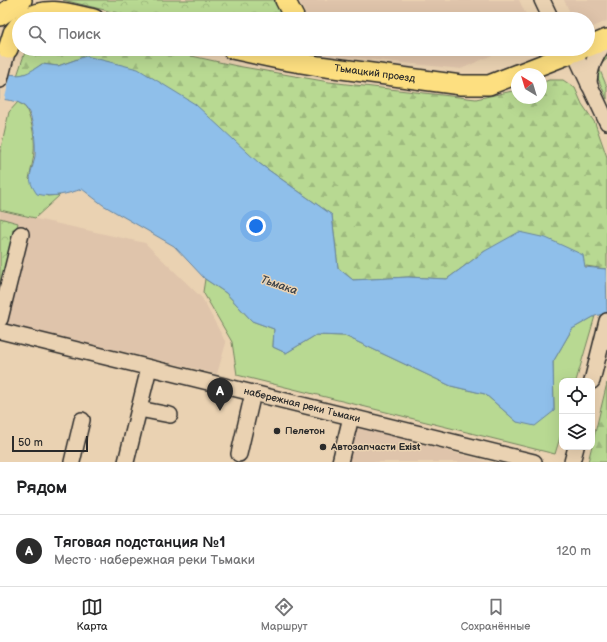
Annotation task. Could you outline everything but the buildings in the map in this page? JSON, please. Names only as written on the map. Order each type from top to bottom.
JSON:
[{"type":"main road","points":[[285,0],[291,12]]},
{"type":"main road","points":[[42,12],[51,5],[72,12]]},
{"type":"main road","points":[[0,16],[12,15]]},
{"type":"main road","name":"Тьмацкий проезд","points":[[595,44],[607,40]]},
{"type":"main road","name":"Тьмацкий проезд","points":[[293,56],[319,66],[472,85],[489,85],[511,76]]},
{"type":"main road","points":[[314,56],[319,66]]},
{"type":"main road","name":"Тьмацкий проезд","points":[[532,68],[561,56]]},
{"type":"street","points":[[542,0],[548,12]]},
{"type":"street","points":[[589,85],[590,71],[594,60],[607,40]]},
{"type":"street","points":[[0,80],[4,41]]},
{"type":"street","points":[[580,56],[589,85],[607,122]]},
{"type":"street","points":[[1,332],[21,234]]},
{"type":"street","points":[[593,378],[606,326]]},
{"type":"street","name":"набережная реки Тьмаки","points":[[1,332],[534,462]]},
{"type":"street","points":[[126,462],[149,368]]},
{"type":"street","points":[[239,454],[253,393]]},
{"type":"street","points":[[139,409],[170,415]]},
{"type":"street","points":[[340,462],[351,417]]},
{"type":"street","points":[[72,462],[82,420]]},
{"type":"street","points":[[572,462],[575,450]]},
{"type":"shaded area","points":[[299,0],[519,0],[525,12],[305,12]]},
{"type":"shaded area","points":[[564,0],[607,0],[607,21],[595,26],[595,12],[570,12]]},
{"type":"shaded area","points":[[339,56],[490,56],[461,69]]},
{"type":"shaded area","points":[[0,211],[145,243],[202,298],[226,343],[217,374],[0,322]]},
{"type":"shaded area","points":[[355,426],[489,462],[346,462]]},
{"type":"green space","points":[[63,0],[275,0],[281,12],[113,12]]},
{"type":"green space","points":[[607,54],[607,59],[599,68],[607,87],[607,99],[597,76],[597,61]]},
{"type":"green space","points":[[24,56],[86,56],[58,66],[42,64],[31,72],[17,76]]},
{"type":"green space","points":[[86,56],[192,56],[237,66],[329,82],[476,99],[511,91],[511,104],[547,104],[547,81],[563,80],[575,88],[582,104],[595,123],[607,157],[606,269],[485,251],[447,279],[408,277],[353,280],[338,268],[332,215],[260,164]]},
{"type":"green space","points":[[18,102],[26,108],[34,135],[33,160],[29,179],[47,196],[60,195],[35,218],[0,210],[0,153],[9,112]]},
{"type":"green space","points":[[0,218],[18,223],[0,296]]},
{"type":"green space","points":[[205,279],[226,293],[252,321],[274,329],[273,347],[286,353],[316,335],[345,336],[451,386],[485,394],[517,422],[554,411],[553,362],[572,329],[595,316],[577,378],[559,378],[559,441],[555,454],[237,375],[232,342],[203,292]]},
{"type":"green space","points":[[607,383],[607,462],[588,462],[591,450],[595,450],[595,433]]},
{"type":"water","name":"Тьмака","points":[[86,56],[138,69],[195,104],[260,164],[332,215],[338,268],[353,280],[408,277],[447,279],[485,251],[519,232],[546,238],[583,255],[585,267],[606,269],[607,313],[595,316],[572,329],[553,362],[554,411],[535,426],[517,422],[485,394],[451,386],[345,336],[316,335],[286,353],[273,347],[274,329],[252,321],[226,293],[205,279],[174,246],[103,205],[82,189],[65,194],[37,194],[30,179],[35,156],[35,138],[31,118],[29,112],[21,104],[14,101],[0,99],[0,72],[18,75],[31,71],[42,64],[58,66]]},
{"type":"pier","points":[[0,70],[11,73],[4,102],[0,101]]},
{"type":"place","name":"Тяговая подстанция №1","points":[[220,411]]},
{"type":"place","name":"Пелетон","points":[[277,431]]},
{"type":"place","name":"Автозапчасти Exist","points":[[323,447]]}]
